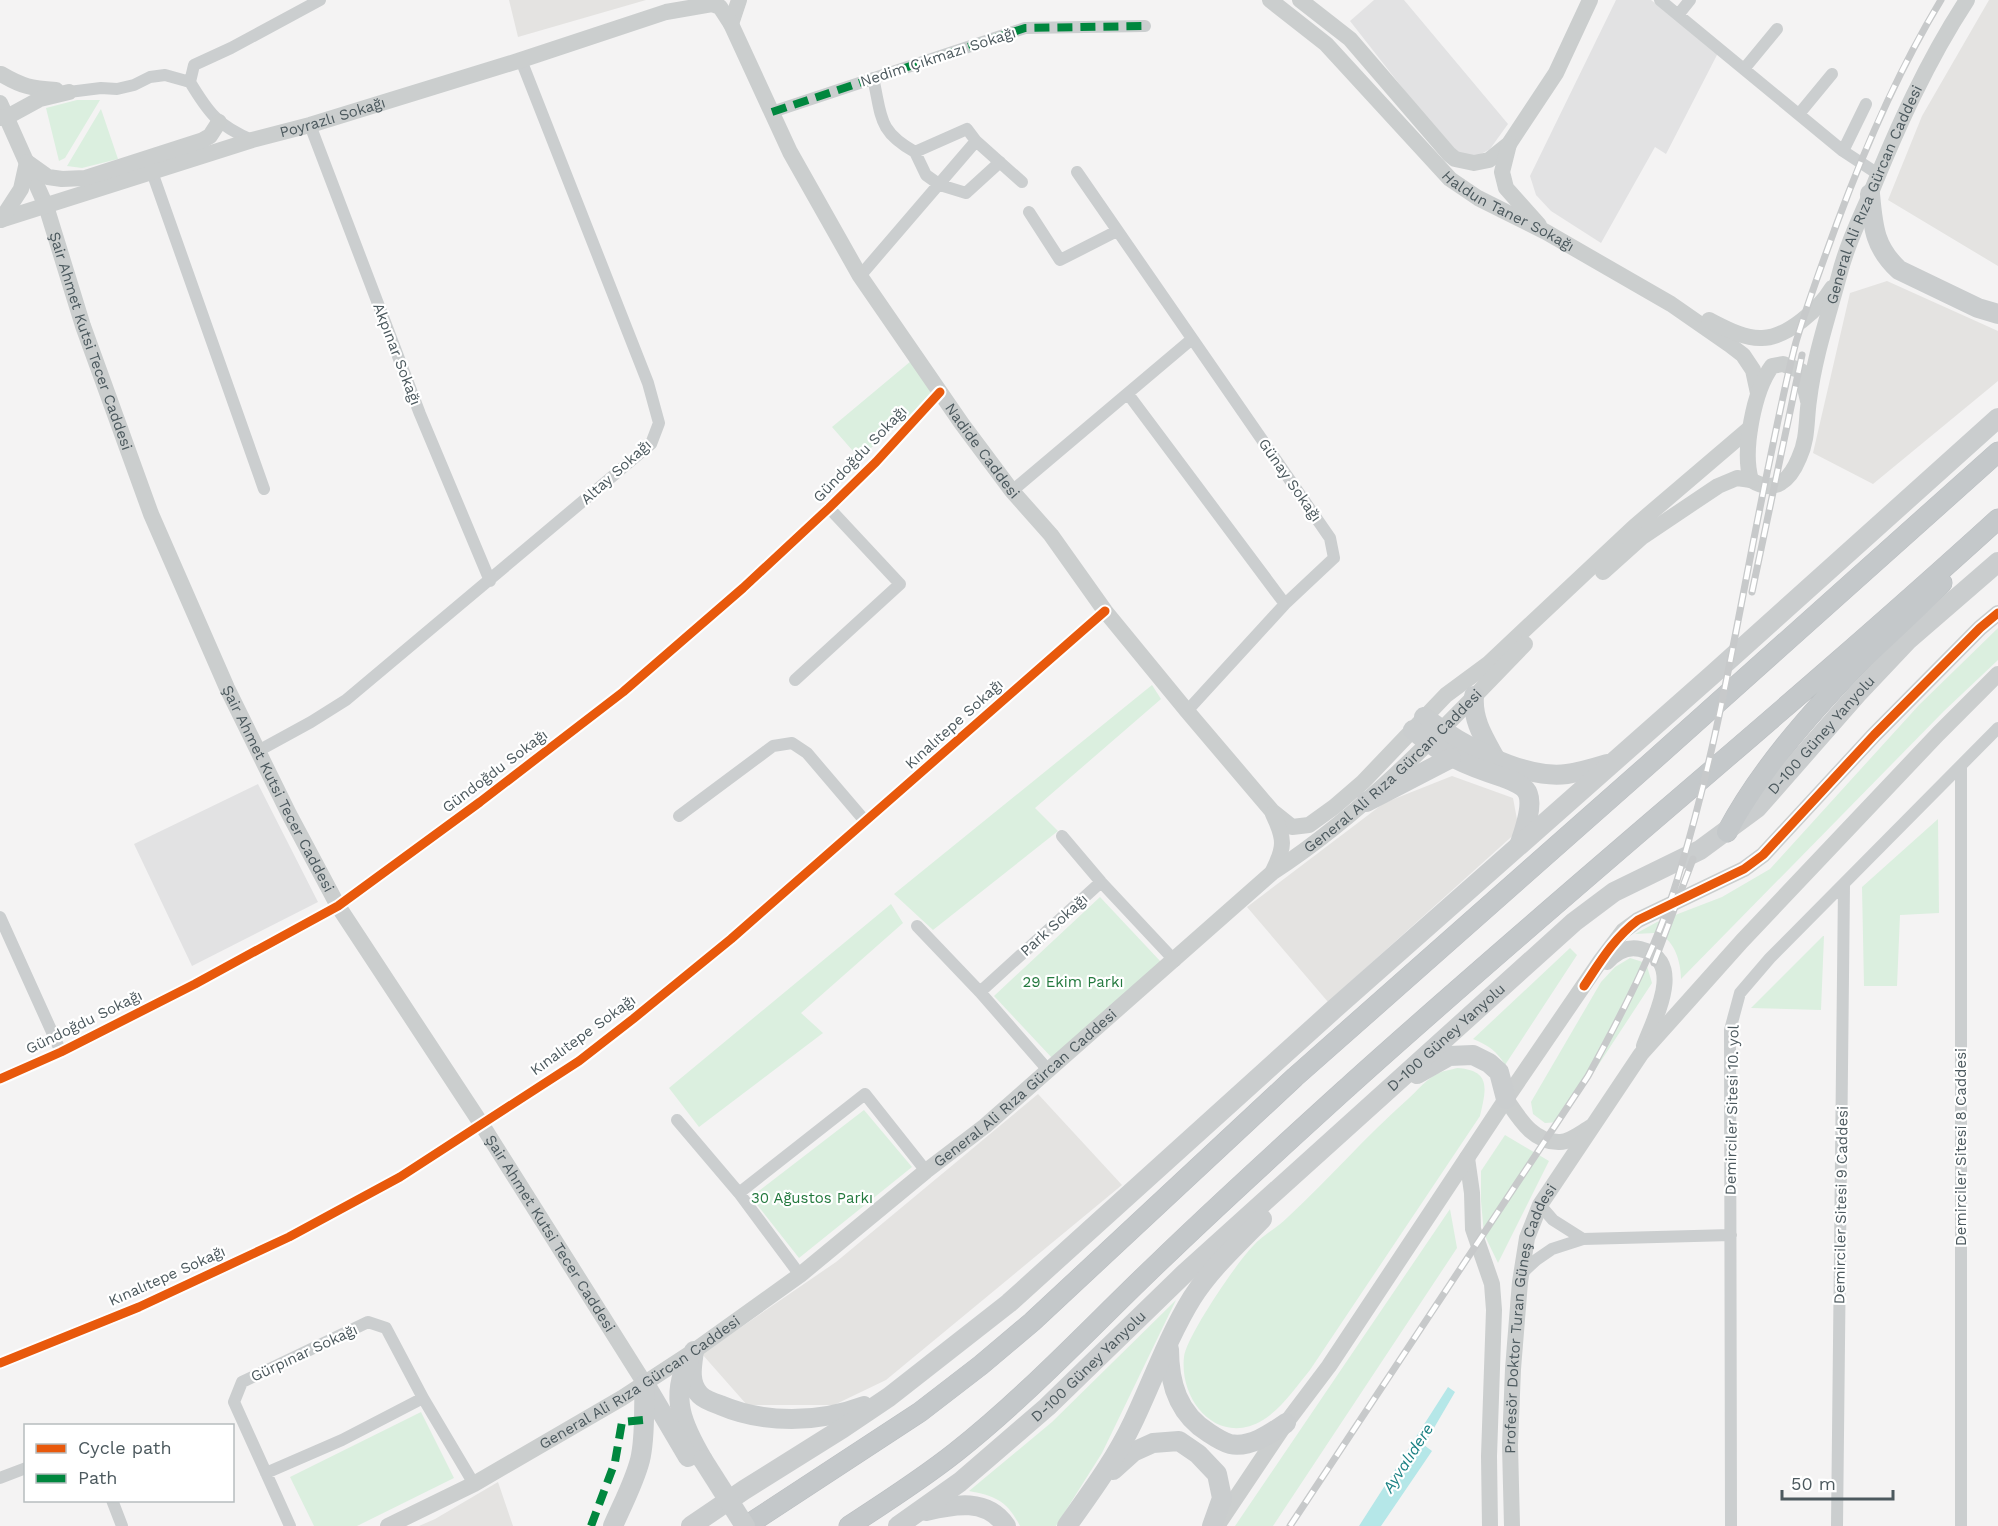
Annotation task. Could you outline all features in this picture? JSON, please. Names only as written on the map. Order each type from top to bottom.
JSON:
[{"type":"highway","points":[[746,1526],[920,1412],[1032,1322],[1295,1077],[1998,452]]},
{"type":"highway","points":[[849,1526],[905,1490],[957,1452],[997,1418],[1190,1232],[1357,1079],[1527,928],[1725,759],[1998,519]]},
{"type":"highway","points":[[1727,832],[1747,799],[1795,734],[1854,669],[1964,561],[1976,538]]},
{"type":"main road","points":[[666,12],[687,0]]},
{"type":"main road","points":[[731,24],[740,0]]},
{"type":"main road","name":"Haldun Taner Sokağı","points":[[1270,0],[1326,44],[1450,179],[1478,198],[1546,232],[1671,304],[1743,355],[1753,370],[1759,396]]},
{"type":"main road","points":[[1300,0],[1350,39],[1455,159],[1474,163],[1489,160],[1509,144],[1556,72],[1590,0]]},
{"type":"main road","name":"General Ali Rıza Gürcan Caddesi","points":[[1272,811],[1292,827],[1309,825],[1426,730],[1474,696],[1543,626],[1642,537],[1729,480],[1737,478],[1775,486],[1783,483],[1794,468],[1803,448],[1809,416],[1808,401],[1846,248],[1902,120],[1935,53],[1967,0]]},
{"type":"main road","points":[[666,12],[712,4],[720,7],[731,24]]},
{"type":"main road","name":"Poyrazlı Sokağı","points":[[1,220],[252,140],[310,125],[521,60],[666,12]]},
{"type":"main road","name":"Nadide Caddesi","points":[[731,24],[790,152],[860,276],[1012,491],[1051,536],[1105,611],[1186,711],[1272,811]]},
{"type":"main road","points":[[1,73],[18,84],[32,89],[69,92]]},
{"type":"main road","points":[[1,73],[2,110],[69,92]]},
{"type":"main road","name":"Şair Ahmet Kutsi Tecer Caddesi","points":[[2,110],[46,206],[82,326],[151,514],[227,688],[258,751],[338,906],[482,1125],[645,1384]]},
{"type":"main road","points":[[1,220],[21,189],[27,162],[48,177],[85,178],[203,141],[210,136],[219,122]]},
{"type":"main road","points":[[1509,144],[1502,172],[1506,188],[1546,232]]},
{"type":"main road","points":[[1870,194],[1876,239],[1881,249],[1899,270],[1968,303],[1998,314]]},
{"type":"main road","points":[[1671,304],[1733,332],[1761,338],[1787,330],[1807,316],[1821,303],[1839,274]]},
{"type":"main road","points":[[1751,480],[1747,461],[1750,428],[1765,376],[1772,366],[1782,364],[1801,371],[1808,401]]},
{"type":"main road","points":[[691,1526],[889,1397],[1009,1303],[1520,843],[1711,676],[1998,418]]},
{"type":"main road","name":"General Ali Rıza Gürcan Caddesi","points":[[388,1526],[474,1485],[645,1384],[800,1275],[926,1171],[985,1126],[1175,961],[1273,872],[1300,854],[1366,802],[1426,730],[1446,695],[1488,664],[1634,527],[1750,428]]},
{"type":"main road","name":"D-100 Güney Yanyolu","points":[[898,1526],[993,1455],[1047,1407],[1184,1274],[1574,922],[1614,892],[1700,850],[1757,808],[1792,766],[1908,640],[1998,562]]},
{"type":"main road","points":[[1217,1526],[1286,1424],[1329,1366],[1506,1099],[1623,931],[1638,921],[1744,869],[1763,855],[1874,735],[1980,628],[1998,613]]},
{"type":"main road","points":[[1641,1054],[1742,940],[1998,674]]},
{"type":"main road","points":[[1474,696],[1474,712],[1480,731],[1495,758]]},
{"type":"main road","points":[[1426,730],[1526,770],[1566,774],[1610,764]]},
{"type":"main road","points":[[1426,730],[1451,758],[1523,787],[1528,794],[1529,804],[1520,843]]},
{"type":"main road","points":[[1366,802],[1451,758]]},
{"type":"main road","points":[[1272,811],[1284,841],[1281,855],[1273,872]]},
{"type":"main road","points":[[1584,987],[1611,957],[1624,949],[1636,948],[1647,951],[1659,960],[1664,969],[1666,982],[1641,1054]]},
{"type":"main road","name":"Profesör Doktor Turan Güneş Caddesi","points":[[1512,1526],[1510,1445],[1521,1275],[1527,1238],[1540,1205],[1641,1054]]},
{"type":"main road","points":[[1384,1092],[1449,1056],[1473,1055],[1489,1063],[1499,1072],[1506,1099],[1520,1120],[1535,1135],[1561,1142],[1594,1125]]},
{"type":"main road","points":[[1467,1158],[1472,1193],[1473,1229],[1492,1284],[1494,1310],[1489,1456],[1490,1526]]},
{"type":"main road","points":[[1067,1526],[1109,1466],[1133,1423],[1170,1337],[1193,1296],[1218,1265],[1268,1212],[1284,1184]]},
{"type":"main road","points":[[1170,1337],[1169,1360],[1173,1390],[1178,1401],[1203,1429],[1230,1444],[1265,1438],[1286,1424]]},
{"type":"main road","points":[[694,1351],[691,1372],[700,1395],[727,1408],[748,1414],[808,1419],[849,1412],[889,1397]]},
{"type":"main road","points":[[694,1351],[681,1374],[678,1390],[679,1404],[697,1461],[730,1526]]},
{"type":"main road","points":[[645,1384],[697,1461],[746,1526]]},
{"type":"main road","points":[[613,1526],[640,1461],[645,1384]]},
{"type":"main road","points":[[1096,1486],[1133,1452],[1153,1443],[1179,1441],[1198,1454],[1217,1474],[1222,1498],[1212,1526]]},
{"type":"main road","points":[[918,1513],[951,1505],[974,1504],[989,1509],[1006,1526]]},
{"type":"street","points":[[190,82],[195,65],[320,0]]},
{"type":"street","points":[[1660,0],[1843,151],[1878,174]]},
{"type":"street","points":[[1678,15],[1690,0]]},
{"type":"street","name":"Nedim Çıkmazı Sokağı","points":[[772,112],[1025,28],[1145,26]]},
{"type":"street","points":[[1744,69],[1777,28]]},
{"type":"street","name":"Altay Sokağı","points":[[258,751],[312,722],[346,700],[651,444],[659,423],[648,383],[521,60]]},
{"type":"street","points":[[1799,114],[1832,74]]},
{"type":"street","points":[[69,92],[101,88],[117,89],[134,85],[150,77],[165,75],[190,82],[202,102],[219,122],[252,140]]},
{"type":"street","points":[[873,78],[884,126],[899,143],[915,152],[926,175],[940,185],[966,193],[1000,162]]},
{"type":"street","points":[[1843,151],[1866,104]]},
{"type":"street","name":"Akpınar Sokağı","points":[[310,125],[420,414],[490,581]]},
{"type":"street","points":[[915,152],[967,129],[976,141],[1022,182]]},
{"type":"street","points":[[860,276],[976,141]]},
{"type":"street","points":[[152,172],[264,489]]},
{"type":"street","name":"Günay Sokağı","points":[[1077,172],[1330,538],[1334,558],[1285,604],[1186,711]]},
{"type":"street","points":[[1029,212],[1060,260],[1118,231]]},
{"type":"street","points":[[1012,491],[1192,339]]},
{"type":"street","name":"Gündoğdu Sokağı","points":[[0,1078],[61,1052],[225,968],[338,906],[480,802],[623,692],[743,588],[829,508],[876,462],[940,392]]},
{"type":"street","points":[[1128,394],[1285,604]]},
{"type":"street","points":[[795,680],[900,584],[829,508]]},
{"type":"street","name":"Kınalıtepe Sokağı","points":[[0,1364],[139,1307],[289,1237],[400,1177],[579,1061],[731,939],[1105,611]]},
{"type":"street","name":"Demirciler Sitesi 10. yol","points":[[1731,1526],[1730,1030],[1740,993],[1770,958],[1998,728]]},
{"type":"street","points":[[679,816],[773,746],[792,743],[807,753],[865,821]]},
{"type":"street","name":"Demirciler Sitesi 8 Caddesi","points":[[1961,767],[1961,1526]]},
{"type":"street","points":[[1062,836],[1101,882]]},
{"type":"street","name":"Park Sokağı","points":[[980,992],[1101,882],[1175,961]]},
{"type":"street","name":"Demirciler Sitesi 9 Caddesi","points":[[1838,1526],[1844,885]]},
{"type":"street","points":[[0,917],[61,1052]]},
{"type":"street","points":[[917,926],[980,992],[1048,1070]]},
{"type":"street","points":[[739,1193],[865,1094],[926,1171]]},
{"type":"street","points":[[677,1120],[739,1193],[800,1275]]},
{"type":"street","points":[[1540,1205],[1558,1223],[1583,1239]]},
{"type":"street","points":[[1521,1275],[1536,1260],[1552,1250],[1583,1239],[1731,1235]]},
{"type":"street","name":"Gürpınar Sokağı","points":[[290,1526],[234,1402],[242,1382],[368,1322],[386,1328],[423,1398],[474,1485]]},
{"type":"street","points":[[266,1473],[342,1440],[423,1398]]},
{"type":"street","points":[[0,1478],[24,1469]]},
{"type":"street","points":[[113,1502],[122,1526]]},
{"type":"shaded area","points":[[509,0],[646,0],[518,37]]},
{"type":"shaded area","points":[[1374,0],[1404,0],[1508,124],[1490,149],[1474,158],[1455,155],[1350,21]]},
{"type":"shaded area","points":[[1616,0],[1651,0],[1718,53],[1666,154],[1655,147],[1601,243],[1551,211],[1536,195],[1530,176]]},
{"type":"shaded area","points":[[1989,0],[1998,0],[1998,266],[1888,200],[1922,116]]},
{"type":"shaded area","points":[[1887,281],[1998,331],[1998,381],[1873,484],[1813,453],[1850,293]]},
{"type":"shaded area","points":[[1452,776],[1513,798],[1519,830],[1328,1002],[1247,907],[1384,803]]},
{"type":"shaded area","points":[[258,784],[318,902],[192,966],[134,844]]},
{"type":"shaded area","points":[[1038,1094],[1122,1185],[886,1380],[834,1405],[747,1405],[702,1354],[836,1262]]},
{"type":"shaded area","points":[[498,1482],[513,1526],[419,1526],[435,1519]]},
{"type":"green space","points":[[77,100],[100,100],[65,158],[59,161],[46,108]]},
{"type":"green space","points":[[101,109],[118,159],[82,168],[67,166]]},
{"type":"green space","points":[[911,361],[937,392],[859,458],[832,427]]},
{"type":"green space","points":[[1998,628],[1998,660],[1944,711],[1681,979],[1678,958],[1667,939],[1654,933],[1635,934],[1657,922],[1722,897],[1770,869],[1919,705]]},
{"type":"green space","points":[[1152,685],[1161,699],[1035,808],[1058,831],[933,930],[894,894]]},
{"type":"green space","points":[[1938,819],[1939,913],[1900,915],[1897,986],[1864,986],[1862,887]]},
{"type":"green space","name":"29 Ekim Parkı","points":[[1100,897],[1161,962],[1053,1059],[994,996]]},
{"type":"green space","points":[[891,904],[903,923],[801,1013],[823,1033],[699,1127],[669,1088]]},
{"type":"green space","points":[[1823,936],[1821,1010],[1751,1008]]},
{"type":"green space","points":[[1570,948],[1577,955],[1505,1065],[1492,1049],[1473,1039]]},
{"type":"green space","points":[[1630,958],[1646,963],[1652,983],[1561,1122],[1545,1123],[1533,1114],[1531,1102],[1601,982],[1615,967]]},
{"type":"green space","points":[[1457,1068],[1476,1073],[1484,1083],[1485,1090],[1480,1116],[1310,1370],[1283,1403],[1263,1420],[1247,1427],[1231,1428],[1217,1424],[1205,1416],[1195,1404],[1188,1390],[1184,1374],[1184,1357],[1202,1317],[1236,1267],[1257,1242],[1288,1217],[1427,1081],[1441,1072]]},
{"type":"green space","name":"30 Ağustos Parkı","points":[[864,1110],[912,1167],[799,1258],[751,1197]]},
{"type":"green space","points":[[1505,1135],[1549,1161],[1498,1263],[1484,1234],[1481,1171]]},
{"type":"green space","points":[[1450,1209],[1457,1248],[1273,1526],[1235,1526]]},
{"type":"green space","points":[[1176,1300],[1102,1453],[1056,1526],[1020,1526],[1000,1501],[969,1491],[1052,1422]]},
{"type":"green space","points":[[421,1412],[454,1478],[357,1526],[314,1526],[290,1477]]},
{"type":"water","name":"Ayvalıdere","points":[[1448,1387],[1455,1392],[1424,1445],[1432,1451],[1381,1526],[1359,1526]]},
{"type":"railway","points":[[1290,1526],[1588,1076],[1652,948],[1681,867],[1708,766],[1792,356],[1816,282],[1859,165],[1897,81],[1941,0]]},
{"type":"railway","points":[[1752,592],[1802,355]]},
{"type":"railway","points":[[1654,963],[1693,859]]},
{"type":"marked path","points":[[772,112],[1025,28],[1145,26]]},
{"type":"marked path","points":[[591,1526],[615,1462],[622,1422],[644,1420]]},
{"type":"cycle path","points":[[0,1079],[61,1052],[195,984],[338,906],[480,802],[623,692],[743,588],[829,508],[876,462],[940,392]]},
{"type":"cycle path","points":[[0,1363],[139,1307],[289,1237],[400,1177],[579,1061],[731,939],[1105,611]]},
{"type":"cycle path","points":[[1584,986],[1615,942],[1638,920],[1744,869],[1763,855],[1874,735],[1980,628],[1998,613]]}]
